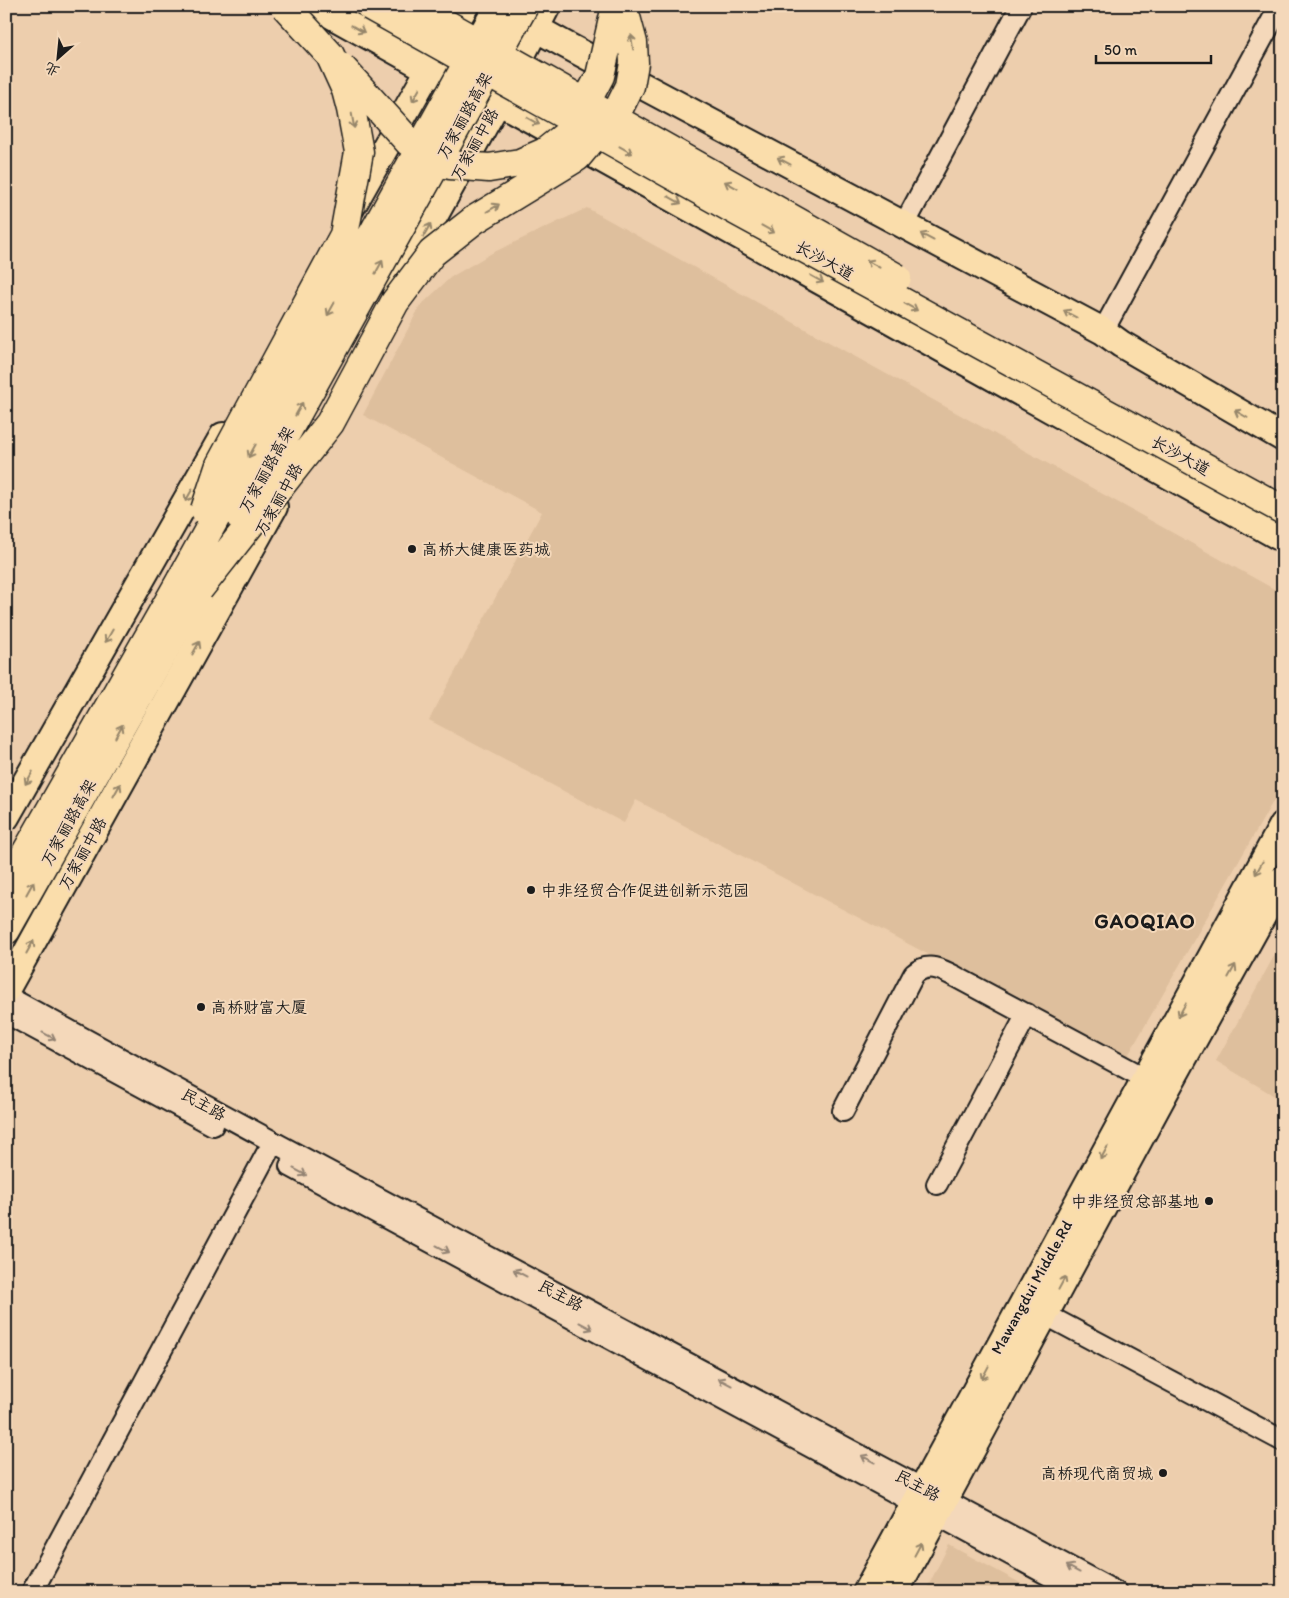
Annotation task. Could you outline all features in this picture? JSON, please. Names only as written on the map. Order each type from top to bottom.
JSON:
[{"type":"highway","points":[[285,6],[409,142],[429,157],[450,165],[489,168],[520,163],[545,152],[570,132],[600,76],[616,6]]},
{"type":"highway","name":"长沙大道","points":[[370,6],[740,213],[1283,510]]},
{"type":"highway","name":"长沙大道","points":[[414,6],[1076,379],[1283,492]]},
{"type":"highway","name":"万家丽路高架","points":[[6,930],[498,6]]},
{"type":"highway","points":[[190,585],[330,423],[396,302],[432,254],[474,220],[577,158],[620,106],[630,86],[634,63],[633,43],[623,6]]},
{"type":"highway","name":"万家丽路高架","points":[[6,888],[535,13]]},
{"type":"highway","points":[[190,585],[220,465],[344,235],[359,152],[348,96],[330,55]]},
{"type":"main road","points":[[315,6],[430,70],[498,102],[1283,539]]},
{"type":"main road","points":[[6,817],[465,6]]},
{"type":"main road","points":[[498,6],[535,13],[904,225],[1103,331],[1121,344],[1283,438]]},
{"type":"main road","name":"万家丽中路","points":[[6,990],[498,102],[535,13]]},
{"type":"main road","name":"Mawangdui Middle.Rd","points":[[866,1592],[929,1501],[1156,1084],[1283,825]]},
{"type":"main road","name":"Mawangdui Middle.Rd","points":[[1156,1084],[1283,879]]},
{"type":"main road","name":"Mawangdui Middle.Rd","points":[[895,1592],[929,1501]]},
{"type":"street","points":[[904,225],[1020,6]]},
{"type":"street","points":[[1103,331],[1280,6]]},
{"type":"street","points":[[843,1111],[914,974],[921,968],[929,967],[944,971],[1156,1084]]},
{"type":"street","name":"民主路","points":[[6,996],[929,1501],[1080,1592]]},
{"type":"street","name":"民主路","points":[[6,1013],[266,1154],[929,1501],[1116,1592]]},
{"type":"street","points":[[937,1184],[1027,1014]]},
{"type":"street","points":[[32,1592],[266,1154]]},
{"type":"street","points":[[1034,1308],[1283,1441]]},
{"type":"shaded area","points":[[587,208],[1283,594],[1283,784],[1126,1059],[636,800],[624,823],[429,720],[542,512],[363,415],[420,306],[451,277],[492,253]]},
{"type":"shaded area","points":[[1283,940],[1283,1101],[1216,1061]]},
{"type":"shaded area","points":[[949,1545],[1037,1592],[925,1592]]},
{"type":"place","name":"高桥大健康医药城","points":[[412,549]]},
{"type":"place","name":"中非经贸合作促进创新示范园","points":[[531,890]]},
{"type":"place","name":"高桥财富大厦","points":[[201,1007]]},
{"type":"place","name":"中非经贸总部基地","points":[[1209,1201]]},
{"type":"place","name":"高桥现代商贸城","points":[[1163,1473]]},
{"type":"district","name":"GAOQIAO","points":[[1145,921]]}]
